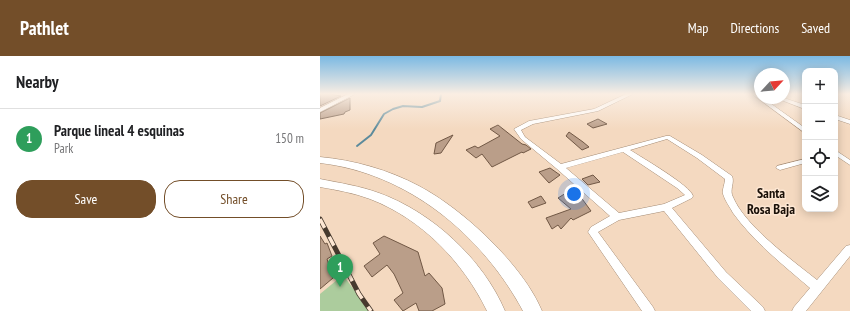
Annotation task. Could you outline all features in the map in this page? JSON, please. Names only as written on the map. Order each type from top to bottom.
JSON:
[{"type":"highway","points":[[320,160],[373,172],[414,188],[451,214],[484,244],[508,269],[533,311]]},
{"type":"highway","points":[[320,183],[354,189],[383,199],[429,226],[464,262],[492,301],[496,311]]},
{"type":"street","points":[[605,106],[596,110],[531,122],[517,129],[523,138],[560,167],[617,217]]},
{"type":"street","points":[[771,106],[802,128]]},
{"type":"street","points":[[838,118],[850,122]]},
{"type":"street","points":[[560,167],[668,137],[720,170],[729,178],[726,190],[728,198],[752,230],[818,287]]},
{"type":"street","points":[[625,150],[680,186],[689,194],[689,196],[666,207],[617,217],[592,232],[649,311]]},
{"type":"street","points":[[838,154],[850,163]]},
{"type":"street","points":[[780,168],[802,162]]},
{"type":"street","points":[[666,207],[722,275],[759,311]]},
{"type":"street","points":[[798,311],[850,249]]},
{"type":"green space","points":[[343,275],[370,311],[320,311],[320,294]]},
{"type":"building","points":[[334,106],[350,106],[350,110],[344,114],[320,119],[320,113]]},
{"type":"building","points":[[598,119],[607,124],[593,128],[587,124]]},
{"type":"building","points":[[498,125],[522,144],[531,149],[492,167],[482,154],[476,158],[466,150],[475,146],[478,148],[500,136],[490,129]]},
{"type":"building","points":[[569,132],[589,147],[582,150],[566,136]]},
{"type":"building","points":[[453,135],[441,153],[434,154],[436,143]]},
{"type":"building","points":[[550,168],[560,175],[549,183],[539,172]]},
{"type":"building","points":[[593,175],[600,182],[588,185],[582,179]]},
{"type":"building","points":[[574,188],[582,195],[580,196],[591,211],[573,220],[571,218],[561,229],[558,225],[552,229],[546,218],[571,209],[558,198]]},
{"type":"building","points":[[541,196],[546,203],[532,208],[528,202]]},
{"type":"building","points":[[320,236],[325,244],[327,243],[332,256],[327,259],[333,278],[320,289]]},
{"type":"building","points":[[384,236],[418,252],[425,276],[429,273],[442,288],[445,304],[432,311],[419,311],[416,303],[403,311],[394,300],[403,293],[394,274],[387,265],[372,277],[364,266],[380,254],[373,243]]},
{"type":"waterway","points":[[357,146],[371,135],[384,114],[403,106],[425,106]]},
{"type":"railway","points":[[320,219],[359,294],[371,311]]},
{"type":"place","name":"Parque lineal 4 esquinas","points":[[340,287]]},
{"type":"district","name":"Santa Rosa Baja","points":[[771,202]]}]
